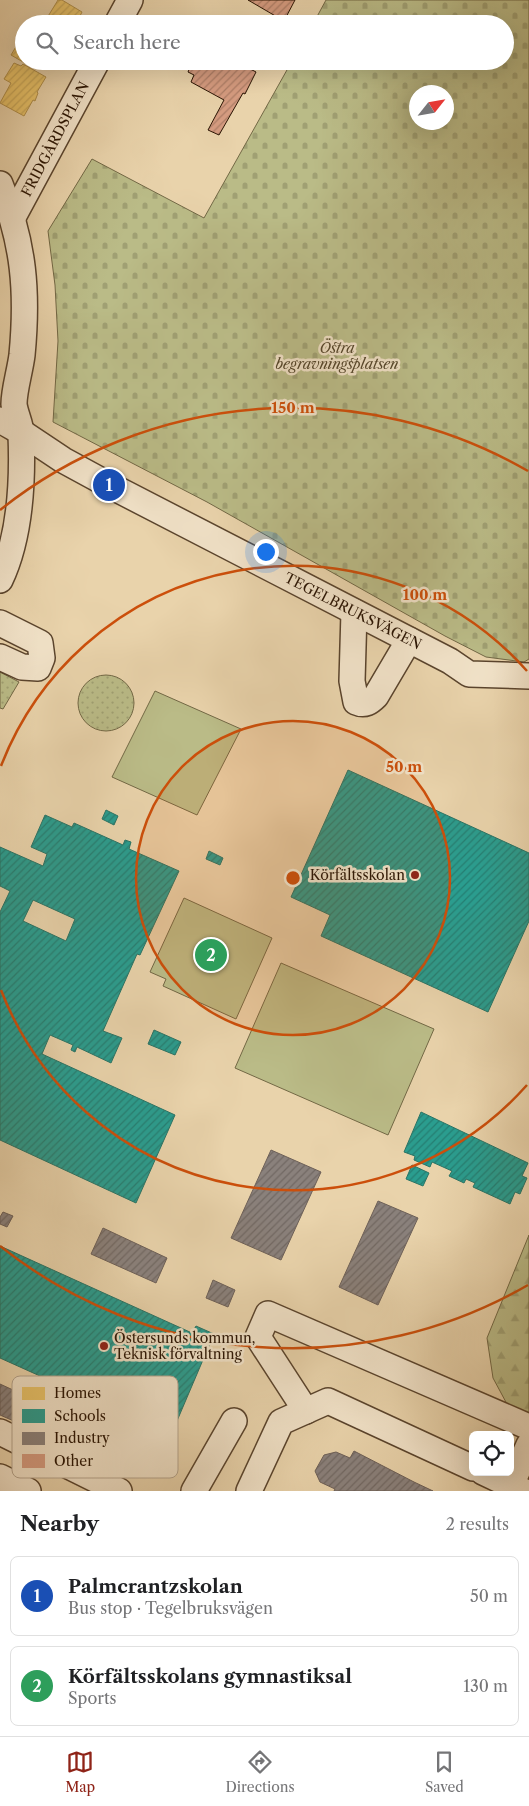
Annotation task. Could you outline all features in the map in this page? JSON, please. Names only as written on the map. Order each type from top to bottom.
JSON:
[{"type":"street","points":[[122,15],[130,0]]},
{"type":"street","name":"FRIDGÅRDSPLAN","points":[[13,217],[92,70]]},
{"type":"street","points":[[0,184],[13,217],[21,250],[25,292],[22,357],[10,426],[20,495],[14,537],[5,570],[0,580]]},
{"type":"street","name":"TEGELBRUKSVÄGEN","points":[[10,426],[63,460],[109,485],[450,661],[469,674],[529,676]]},
{"type":"street","points":[[354,612],[352,682],[356,702],[360,709],[370,703],[376,696],[409,640]]},
{"type":"street","points":[[0,622],[40,643],[42,658],[38,668],[22,667],[0,657]]},
{"type":"street","points":[[306,1411],[258,1337],[268,1314],[529,1427]]},
{"type":"street","points":[[249,1491],[281,1422],[328,1401],[469,1466]]},
{"type":"street","points":[[194,1491],[234,1421]]},
{"type":"street","points":[[0,1432],[12,1439]]},
{"type":"street","points":[[492,1476],[517,1488],[529,1445]]},
{"type":"street","points":[[0,1478],[28,1491]]},
{"type":"street","points":[[89,1484],[119,1491]]},
{"type":"green space","name":"Östra begravningsplatsen","points":[[326,0],[529,0],[529,659],[524,662],[486,657],[445,636],[207,502],[53,422],[58,341],[55,285],[48,231],[92,159],[204,218],[287,70],[514,70],[514,15],[318,15]]},
{"type":"green space","points":[[0,672],[19,682],[3,709],[0,708]]},
{"type":"green space","points":[[100,675],[112,675],[122,679],[130,687],[134,703],[130,719],[122,727],[112,731],[100,731],[90,727],[82,719],[78,709],[78,697],[82,687],[90,679]]},
{"type":"green space","points":[[155,691],[241,729],[197,815],[112,777]]},
{"type":"green space","points":[[184,898],[272,938],[236,1019],[163,986],[166,979],[150,972]]},
{"type":"green space","points":[[281,963],[434,1029],[388,1135],[235,1068]]},
{"type":"green space","points":[[529,1235],[529,1445],[493,1378],[487,1338]]},
{"type":"building: Homes","points":[[58,0],[62,0],[82,12],[80,15],[49,15]]},
{"type":"building: Homes","points":[[15,48],[15,57],[11,55]]},
{"type":"building: Homes","points":[[14,63],[15,70],[34,70],[46,77],[37,92],[35,101],[33,100],[24,116],[0,103],[11,83],[4,79]]},
{"type":"building: Schools","name":"Körfältsskolan","points":[[348,770],[529,853],[529,921],[488,1012],[321,936],[330,915],[291,897]]},
{"type":"building: Schools","points":[[106,810],[118,816],[114,825],[102,819]]},
{"type":"building: Schools","points":[[45,815],[72,827],[74,823],[123,845],[125,840],[131,842],[129,849],[179,871],[140,955],[137,954],[103,1031],[122,1038],[111,1063],[77,1047],[75,1052],[71,1050],[73,1045],[50,1035],[42,1054],[175,1115],[136,1203],[0,1140],[0,912],[10,891],[0,886],[0,847],[43,866],[47,854],[31,847]],"holes":[[[33,900],[75,919],[66,941],[23,921]]]},
{"type":"building: Schools","points":[[209,851],[223,858],[220,865],[206,859]]},
{"type":"building: Schools","points":[[154,1030],[181,1042],[175,1055],[148,1044]]},
{"type":"building: Schools","points":[[421,1112],[528,1163],[522,1176],[527,1178],[520,1194],[515,1192],[510,1204],[473,1187],[475,1183],[466,1179],[464,1183],[449,1176],[452,1171],[432,1162],[430,1167],[414,1160],[415,1156],[404,1152]]},
{"type":"building: Schools","points":[[412,1165],[429,1173],[423,1186],[406,1179]]},
{"type":"building: Schools","name":"Östersunds kommun, Teknisk förvaltning","points":[[0,1246],[192,1333],[196,1326],[214,1334],[178,1419],[178,1376],[40,1376],[0,1358]]},
{"type":"building: Industry","points":[[271,1150],[321,1172],[281,1260],[231,1238]]},
{"type":"building: Industry","points":[[378,1201],[418,1218],[378,1305],[339,1287]]},
{"type":"building: Industry","points":[[3,1212],[13,1216],[7,1227],[0,1224],[0,1217]]},
{"type":"building: Industry","points":[[103,1228],[167,1258],[156,1283],[91,1254]]},
{"type":"building: Industry","name":"Östersunds kommun, Teknisk förvaltning","points":[[213,1280],[235,1290],[228,1307],[206,1298]]},
{"type":"building: Industry","points":[[0,1384],[12,1390],[12,1420],[0,1415]]},
{"type":"building: Industry","points":[[354,1451],[433,1491],[334,1491],[335,1489],[320,1482],[315,1471],[324,1455],[336,1452],[350,1458]]},
{"type":"building: Other","points":[[248,0],[295,0],[287,15],[274,15]]},
{"type":"building: Other","points":[[189,70],[252,70],[256,72],[245,94],[243,93],[219,135],[208,130],[224,100],[191,82],[194,75],[188,72]]},
{"type":"place","name":"Palmcrantzskolan","points":[[109,485]]},
{"type":"place","name":"Körfältsskolan","points":[[415,875]]},
{"type":"place","name":"Körfältsskolans gymnastiksal","points":[[211,955]]},
{"type":"place","name":"Östersunds kommun, Teknisk förvaltning","points":[[104,1346]]}]
